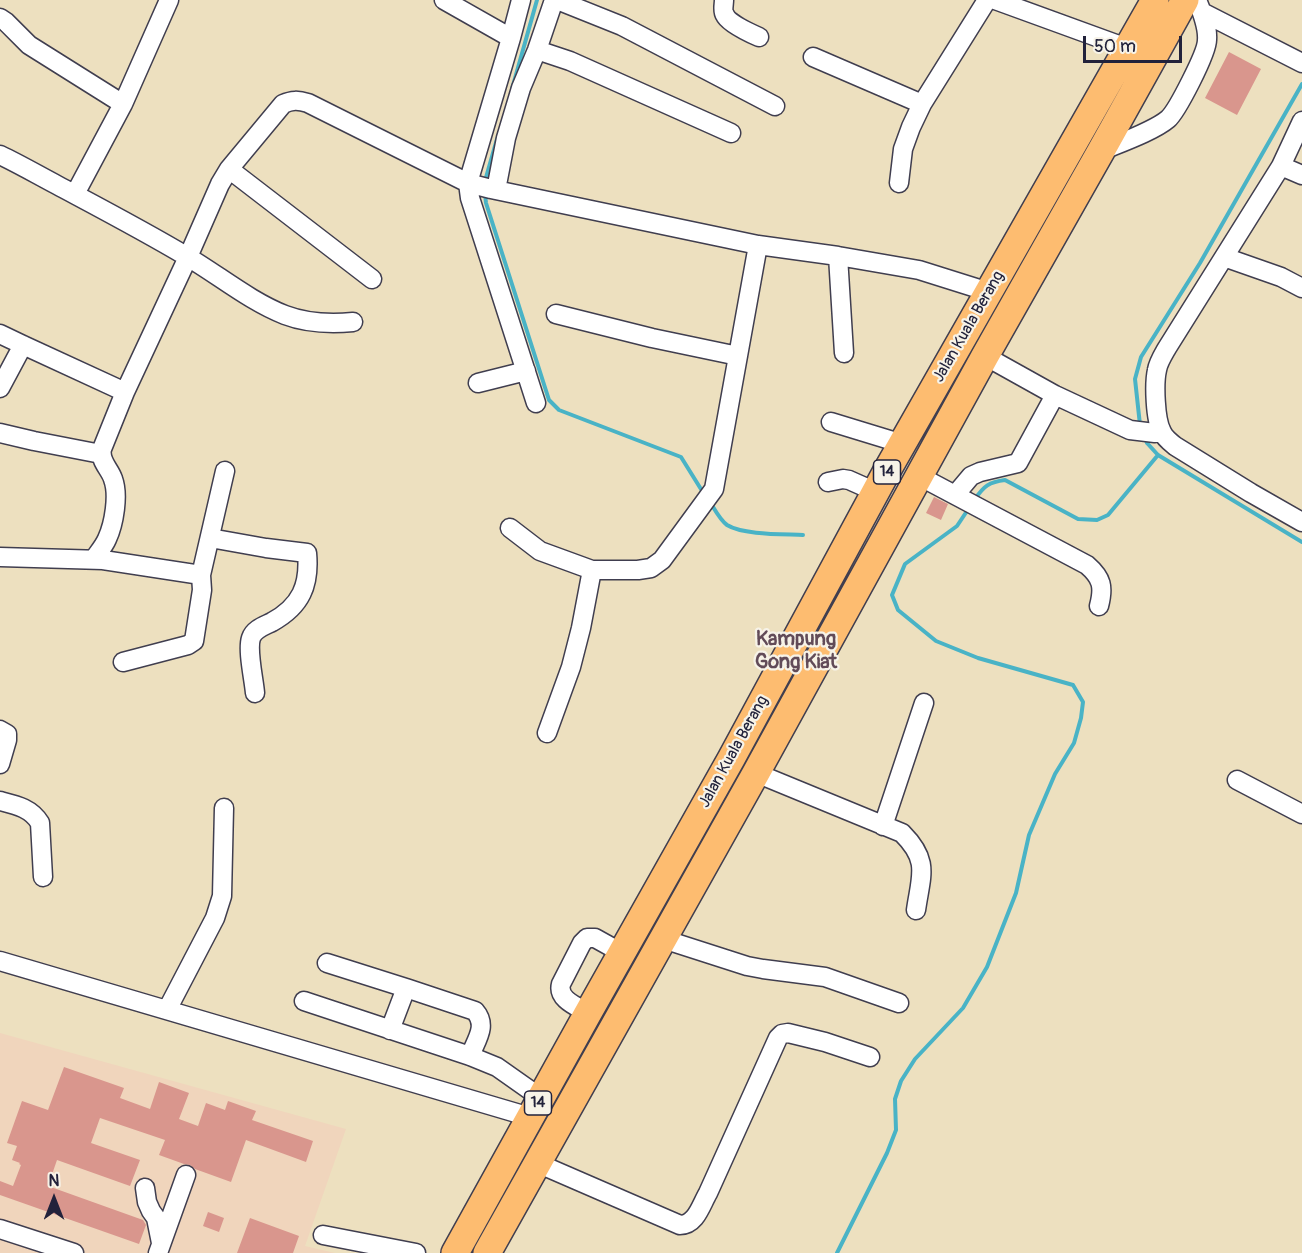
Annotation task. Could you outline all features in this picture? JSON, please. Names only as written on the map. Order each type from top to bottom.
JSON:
[{"type":"highway","name":"Jalan Kuala Berang","points":[[455,1253],[731,759],[876,492],[1155,0]]},
{"type":"highway","name":"Jalan Kuala Berang","points":[[488,1253],[1101,151],[1195,4]]},
{"type":"highway","points":[[623,950],[646,934],[663,939]]},
{"type":"street","points":[[75,194],[123,104],[169,0]]},
{"type":"street","points":[[444,0],[512,38]]},
{"type":"street","points":[[482,187],[521,0]]},
{"type":"street","points":[[536,403],[470,198],[482,187],[506,138],[521,88],[555,0],[622,26],[775,106]]},
{"type":"street","points":[[724,0],[724,15],[759,37]]},
{"type":"street","points":[[899,183],[903,149],[922,104],[987,0]]},
{"type":"street","points":[[995,0],[1127,48]]},
{"type":"street","points":[[1195,4],[1300,62]]},
{"type":"street","points":[[1101,151],[1159,126],[1173,115],[1204,55],[1207,41],[1207,31],[1195,4]]},
{"type":"street","points":[[0,18],[29,45],[123,104]]},
{"type":"street","points":[[537,50],[570,61],[730,133]]},
{"type":"street","points":[[813,57],[922,104]]},
{"type":"street","points":[[94,559],[107,539],[114,514],[116,492],[113,478],[101,454],[125,392],[220,184],[229,169],[283,104],[290,101],[299,100],[308,103],[482,187],[758,245],[919,270],[989,291]]},
{"type":"street","points":[[1158,432],[1155,393],[1157,368],[1167,348],[1281,166],[1302,121]]},
{"type":"street","points":[[0,155],[188,257],[281,314],[311,321],[353,322]]},
{"type":"street","points":[[1281,166],[1302,175]]},
{"type":"street","points":[[229,169],[372,279]]},
{"type":"street","points":[[510,528],[540,551],[592,570],[638,570],[651,568],[662,560],[714,489],[758,245]]},
{"type":"street","points":[[838,256],[844,353]]},
{"type":"street","points":[[1224,257],[1281,277],[1302,288]]},
{"type":"street","points":[[556,314],[738,356]]},
{"type":"street","points":[[0,334],[125,392]]},
{"type":"street","points":[[0,388],[23,345]]},
{"type":"street","points":[[985,356],[1055,395],[1130,430],[1158,432],[1175,446],[1251,494],[1302,522]]},
{"type":"street","points":[[478,382],[526,371]]},
{"type":"street","points":[[967,501],[971,476],[1018,463],[1055,395]]},
{"type":"street","points":[[831,423],[903,444]]},
{"type":"street","points":[[0,433],[101,454]]},
{"type":"street","points":[[123,662],[188,645],[194,641],[202,590],[201,575],[225,471]]},
{"type":"street","points":[[919,476],[1088,565],[1096,572],[1101,583],[1102,595],[1099,606]]},
{"type":"street","points":[[828,482],[849,480],[876,492]]},
{"type":"street","points":[[210,538],[307,554],[307,579],[301,597],[289,611],[257,629],[251,636],[255,693]]},
{"type":"street","points":[[0,557],[94,559],[201,575]]},
{"type":"street","points":[[547,733],[571,668],[592,570]]},
{"type":"street","points":[[883,825],[924,703]]},
{"type":"street","points":[[0,730],[7,734],[0,764]]},
{"type":"street","points":[[756,773],[902,833],[915,846],[922,868],[916,910]]},
{"type":"street","points":[[1236,780],[1302,814]]},
{"type":"street","points":[[0,801],[28,810],[40,823],[43,878]]},
{"type":"street","points":[[167,1010],[215,918],[222,896],[224,808]]},
{"type":"street","points":[[588,1014],[567,1001],[559,990],[582,943],[587,938],[595,938],[623,950]]},
{"type":"street","points":[[663,939],[747,966],[825,977],[899,1003]]},
{"type":"street","points":[[0,961],[167,1010],[535,1108]]},
{"type":"street","points":[[327,963],[475,1011],[481,1018],[482,1026],[470,1056]]},
{"type":"street","points":[[390,1030],[406,987]]},
{"type":"street","points":[[304,1002],[470,1056],[497,1067],[535,1108]]},
{"type":"street","points":[[537,1163],[680,1225],[687,1225],[708,1193],[778,1038],[782,1034],[788,1033],[825,1042],[870,1056]]},
{"type":"street","points":[[160,1248],[186,1175]]},
{"type":"street","points":[[145,1188],[147,1202],[156,1218],[160,1248]]},
{"type":"street","points":[[0,1229],[74,1253]]},
{"type":"street","points":[[324,1235],[360,1247],[416,1253]]},
{"type":"shaded area","points":[[0,1033],[346,1129],[305,1246],[335,1253],[0,1253]]},
{"type":"building","points":[[1229,52],[1261,69],[1237,115],[1205,98]]},
{"type":"building","points":[[934,497],[948,504],[941,520],[926,513]]},
{"type":"building","points":[[64,1067],[124,1088],[120,1098],[150,1109],[159,1082],[189,1093],[179,1119],[198,1126],[206,1103],[225,1110],[228,1101],[256,1111],[252,1120],[313,1141],[306,1162],[246,1140],[231,1182],[159,1155],[165,1140],[100,1118],[91,1143],[140,1160],[130,1186],[57,1160],[48,1186],[143,1220],[146,1225],[139,1244],[0,1195],[0,1181],[13,1186],[21,1165],[12,1160],[17,1146],[7,1143],[22,1101],[48,1110]]},
{"type":"building","points":[[208,1212],[224,1218],[219,1232],[203,1226]]},
{"type":"building","points":[[250,1218],[299,1236],[293,1253],[237,1253]]},
{"type":"waterway","points":[[512,89],[537,0]]},
{"type":"waterway","points":[[1140,425],[1135,379],[1141,357],[1200,263],[1302,84]]},
{"type":"waterway","points":[[485,181],[497,139]]},
{"type":"waterway","points":[[485,194],[549,400],[559,410],[681,457],[704,494]]},
{"type":"waterway","points":[[1145,437],[1147,443],[1158,455],[1302,542]]},
{"type":"waterway","points":[[975,499],[987,485],[1005,480],[1078,519],[1097,520],[1108,515],[1158,455]]},
{"type":"waterway","points":[[710,502],[722,520],[734,528],[743,531],[803,535]]},
{"type":"waterway","points":[[837,1253],[887,1153],[896,1130],[895,1099],[901,1081],[915,1059],[963,1008],[987,967],[1016,893],[1029,835],[1055,774],[1074,743],[1081,718],[1083,702],[1073,685],[978,658],[936,641],[898,610],[892,595],[905,564],[957,526],[969,508]]},
{"type":"district","name":"Kampung Gong Kiat","points":[[796,652]]}]
